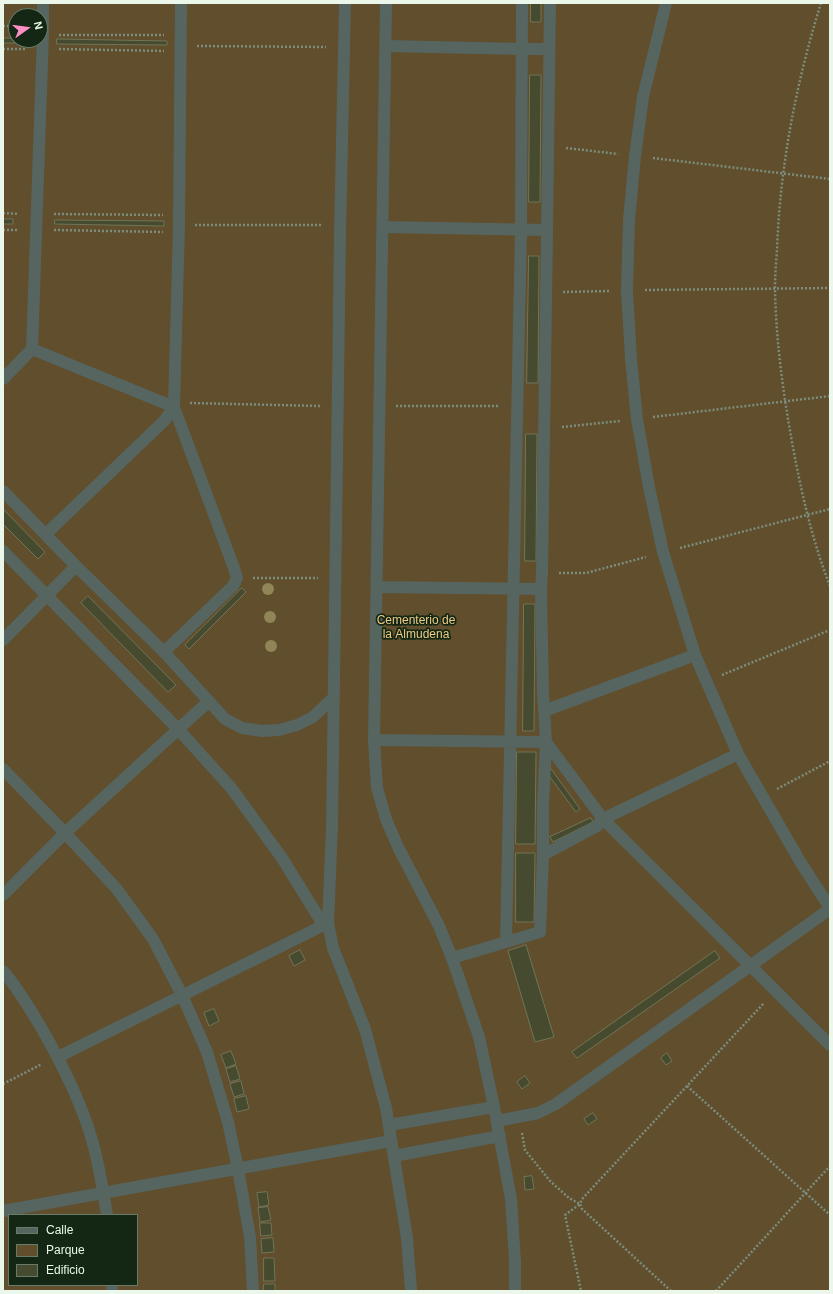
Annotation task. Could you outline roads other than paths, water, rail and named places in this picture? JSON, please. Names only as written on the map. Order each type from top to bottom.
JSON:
[{"type":"lane","points":[[3,379],[32,349],[43,3]]},
{"type":"lane","points":[[164,652],[233,586],[237,578],[174,407],[179,224],[181,3]]},
{"type":"lane","points":[[345,3],[332,826],[328,923],[333,948],[365,1029],[386,1108],[407,1238],[411,1291]]},
{"type":"lane","points":[[386,3],[374,740],[377,788],[386,819],[398,847],[439,926],[452,958],[479,1036],[500,1136],[511,1199],[515,1262],[515,1291]]},
{"type":"lane","points":[[506,942],[521,230],[522,3]]},
{"type":"lane","points":[[452,958],[540,932],[546,742],[541,589],[545,429],[547,145],[550,3]]},
{"type":"lane","points":[[497,1121],[538,1113],[556,1104],[830,909],[801,863],[738,754],[706,681],[695,655],[664,552],[649,487],[637,419],[631,359],[627,290],[629,220],[635,156],[643,97],[666,3]]},
{"type":"lane","points":[[386,46],[549,49]]},
{"type":"lane","points":[[383,227],[547,230]]},
{"type":"lane","points":[[32,349],[174,407]]},
{"type":"lane","points":[[46,534],[164,421],[174,407]]},
{"type":"lane","points":[[3,491],[76,566],[164,652],[224,720],[242,728],[262,731],[279,730],[297,725],[313,717],[333,698]]},
{"type":"lane","points":[[3,551],[178,729],[232,789],[282,858],[319,918],[328,923]]},
{"type":"lane","points":[[3,640],[76,566]]},
{"type":"lane","points":[[377,587],[541,589]]},
{"type":"lane","points":[[544,710],[695,655]]},
{"type":"lane","points":[[3,894],[65,833],[208,702]]},
{"type":"lane","points":[[374,740],[546,742]]},
{"type":"lane","points":[[546,742],[603,819],[830,1046]]},
{"type":"lane","points":[[543,855],[597,826],[603,819],[738,754]]},
{"type":"lane","points":[[3,769],[116,888],[153,939],[182,995],[207,1052],[228,1122],[250,1237],[253,1291]]},
{"type":"lane","points":[[58,1057],[328,923]]},
{"type":"lane","points":[[3,971],[32,1013],[58,1057],[78,1098],[92,1140],[104,1193],[107,1214]]},
{"type":"lane","points":[[389,1125],[494,1107]]},
{"type":"lane","points":[[394,1156],[500,1136]]},
{"type":"lane","points":[[3,1211],[391,1140]]},
{"type":"park label","name":"Cementerio de la Almudena","points":[[416,628]]}]
